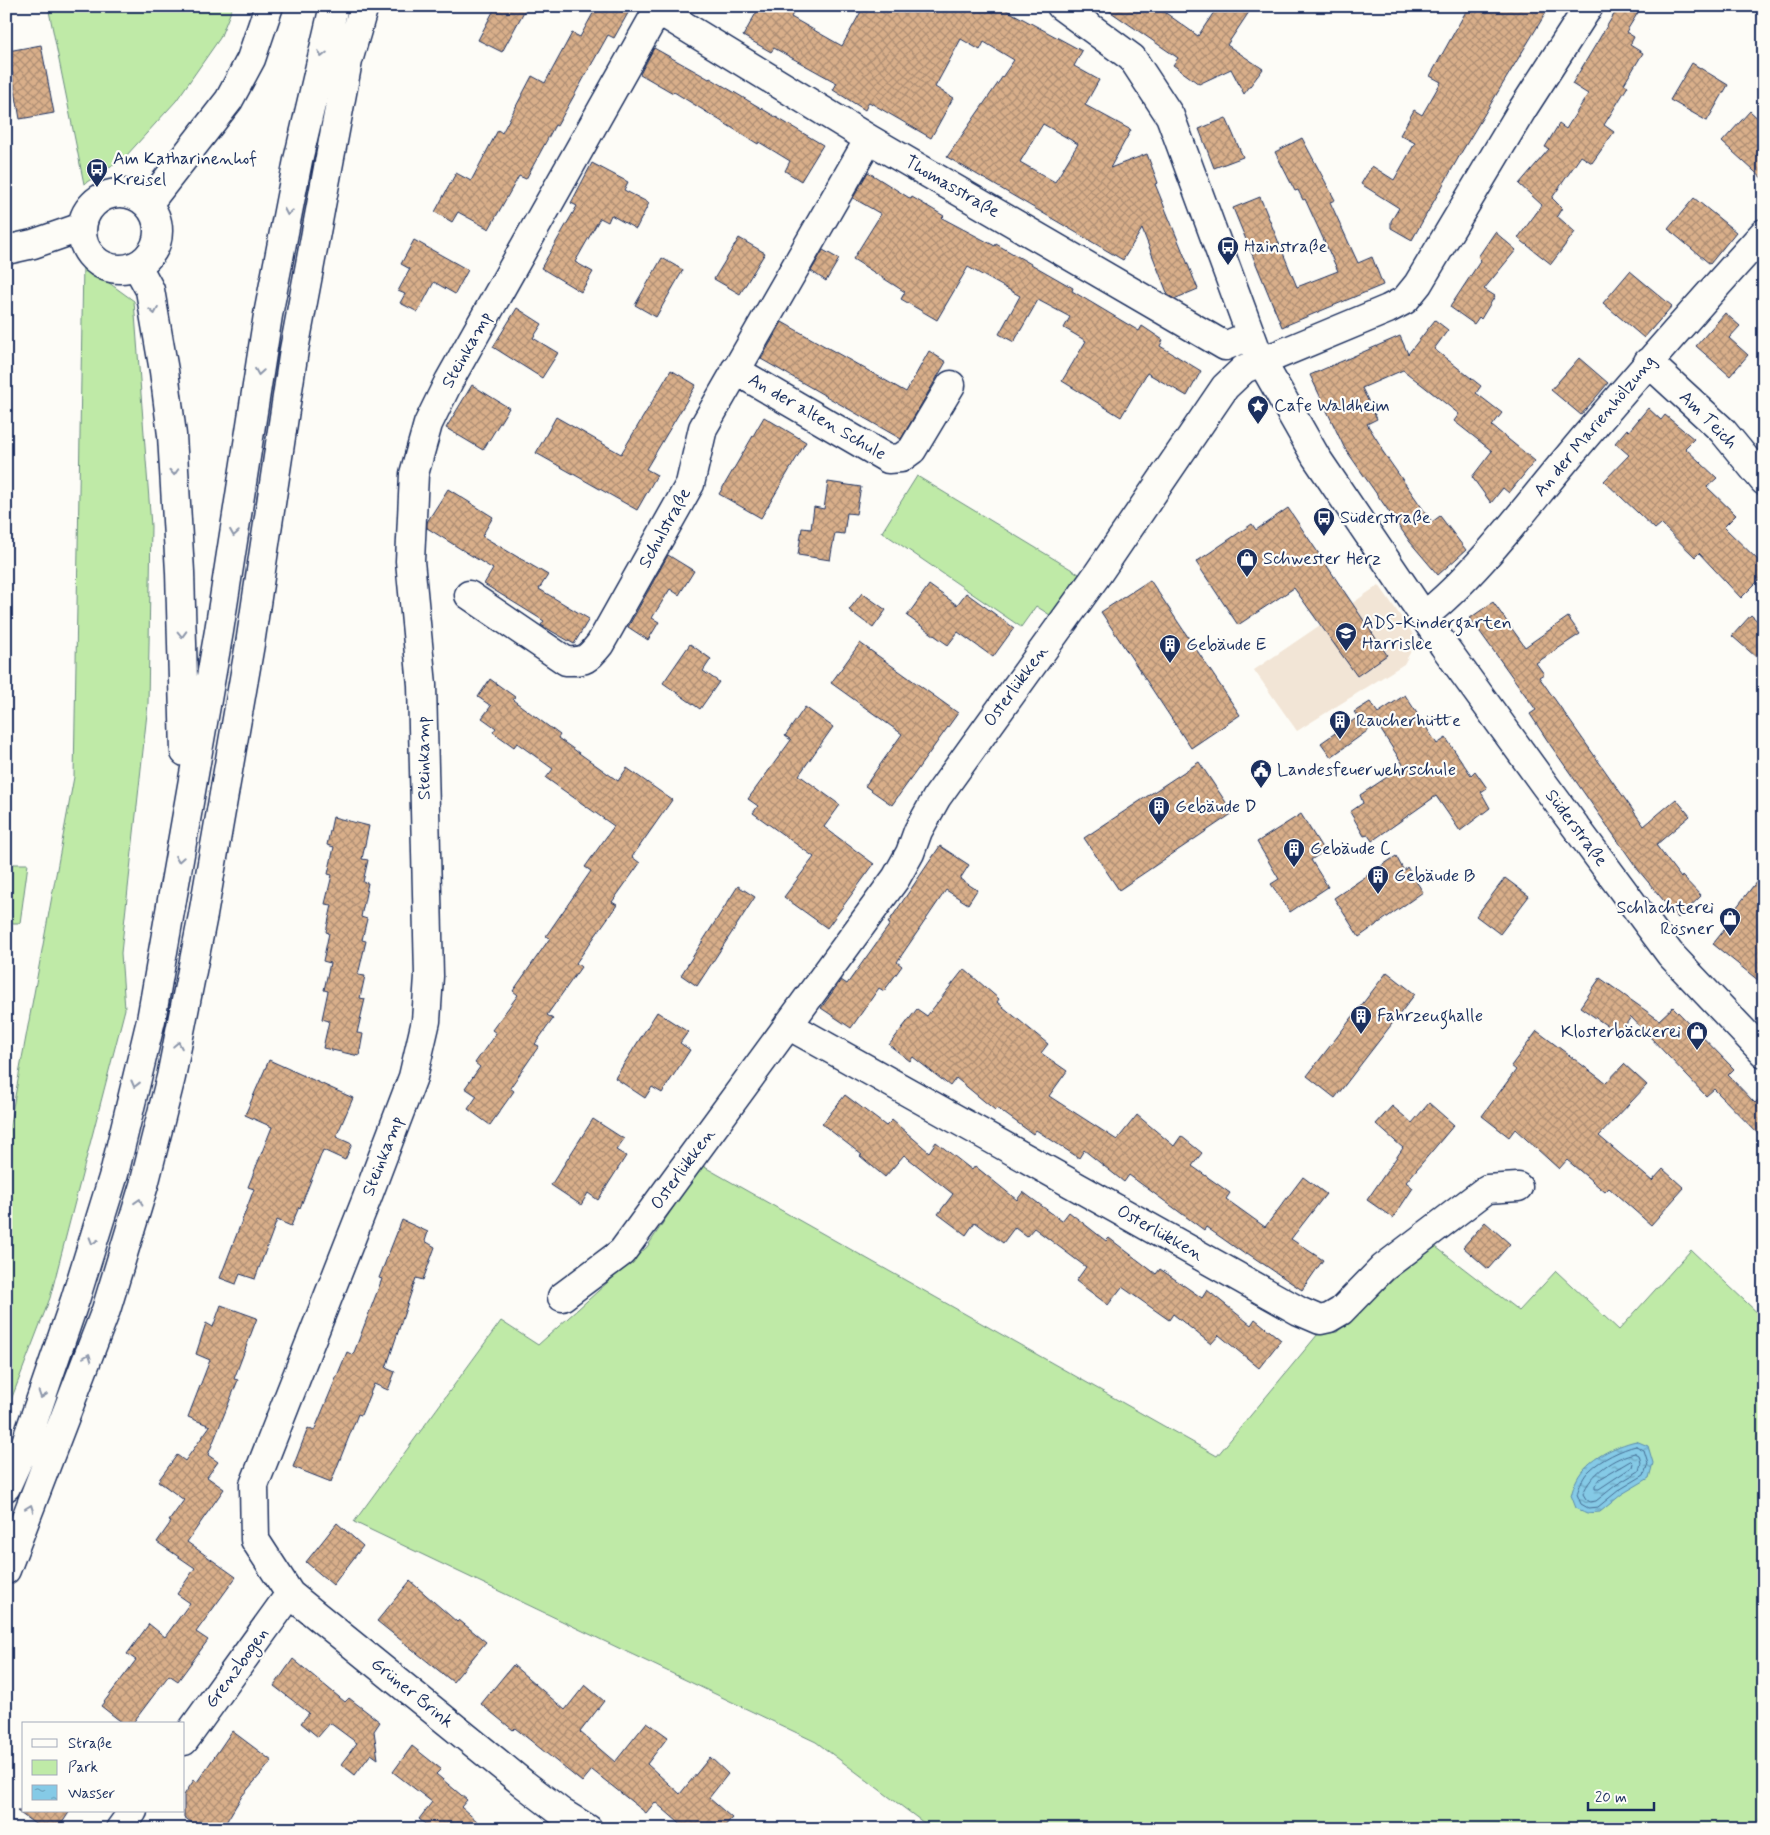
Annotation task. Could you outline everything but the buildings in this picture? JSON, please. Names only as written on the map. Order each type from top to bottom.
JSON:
[{"type":"main road","points":[[148,204],[229,100],[251,59],[269,6]]},
{"type":"main road","points":[[6,1487],[24,1445],[75,1300],[114,1174],[151,1020],[219,631],[268,315],[298,160],[334,6]]},
{"type":"main road","points":[[6,1570],[106,1310],[144,1185],[171,1077],[203,915],[250,644],[294,350],[348,61],[364,6]]},
{"type":"main road","name":"Süderstraße","points":[[1061,6],[1132,58],[1170,116],[1261,361],[1316,458],[1424,616],[1544,784],[1670,954],[1764,1053]]},
{"type":"main road","points":[[1261,361],[1388,310],[1405,300],[1418,284],[1522,110],[1589,6]]},
{"type":"main road","name":"Thomasstraße","points":[[659,8],[869,138],[1224,346],[1251,335]]},
{"type":"main road","name":"Steinkamp","points":[[255,1540],[254,1485],[409,1086],[426,1022],[429,976],[422,685],[410,561],[414,474],[428,424],[449,381],[659,8]]},
{"type":"main road","name":"Schulstraße","points":[[469,595],[566,661],[580,662],[589,657],[600,644],[690,484],[703,428],[869,138]]},
{"type":"main road","points":[[113,193],[126,193],[138,197],[148,204],[155,214],[158,238],[154,249],[147,259],[137,266],[126,269],[114,269],[103,266],[86,250],[82,239],[85,215],[92,205],[102,197],[113,193]]},
{"type":"main road","points":[[6,250],[33,244],[82,227]]},
{"type":"main road","name":"An der Marienhölzung","points":[[1424,616],[1442,602],[1484,557],[1648,362],[1764,233]]},
{"type":"main road","points":[[137,266],[150,290],[164,372],[172,435],[180,572],[187,811]]},
{"type":"main road","name":"Osterlükken","points":[[562,1297],[622,1252],[896,878],[937,796],[1097,575],[1225,387],[1244,369],[1261,361]]},
{"type":"main road","name":"Am Teich","points":[[1648,362],[1722,430],[1764,481]]},
{"type":"main road","name":"An der alten Schule","points":[[735,370],[888,460],[901,458],[912,450],[950,385]]},
{"type":"main road","name":"Osterlükken","points":[[788,1026],[1299,1311],[1320,1320],[1329,1318],[1340,1311],[1383,1268],[1487,1189],[1518,1187]]},
{"type":"main road","name":"Grüner Brink","points":[[255,1540],[290,1594],[554,1821],[588,1829]]},
{"type":"main road","name":"Grenzbogen","points":[[185,1740],[290,1594]]},
{"type":"main road","points":[[120,1829],[132,1812]]},
{"type":"shaded area","name":"ADS-Kindergarten Harrislee","points":[[1379,585],[1417,640],[1404,664],[1297,731],[1254,670]]},
{"type":"green space","points":[[48,6],[233,6],[220,38],[176,101],[126,156],[84,184]]},
{"type":"green space","points":[[83,264],[134,301],[151,526],[148,704],[121,953],[125,1009],[50,1298],[6,1413],[6,1145],[74,777]]},
{"type":"green space","points":[[917,476],[1079,574],[1050,615],[1036,606],[1021,627],[882,532]]},
{"type":"green space","points":[[6,864],[28,864],[20,923],[6,923]]},
{"type":"green space","points":[[701,1165],[1217,1456],[1318,1334],[1337,1332],[1432,1244],[1519,1311],[1556,1271],[1619,1330],[1691,1250],[1764,1319],[1764,1816],[1749,1829],[932,1829],[816,1742],[354,1522],[501,1321],[538,1345],[647,1247]]},
{"type":"water","points":[[1636,1441],[1648,1446],[1653,1463],[1649,1478],[1622,1494],[1600,1512],[1587,1513],[1576,1508],[1571,1495],[1576,1481],[1587,1465],[1602,1454]]},
{"type":"place","name":"Am Katharinenhof Kreisel","points":[[97,188]]},
{"type":"place","name":"Hainstraße","points":[[1228,266]]},
{"type":"place","name":"Cafe Waldheim","points":[[1258,425]]},
{"type":"place","name":"Süderstraße","points":[[1324,537]]},
{"type":"place","name":"Schwester Herz","points":[[1247,578]]},
{"type":"place","name":"ADS-Kindergarten Harrislee","points":[[1346,652]]},
{"type":"place","name":"Gebäude E","points":[[1170,664]]},
{"type":"place","name":"Raucherhütte","points":[[1340,740]]},
{"type":"place","name":"Landesfeuerwehrschule","points":[[1261,789]]},
{"type":"place","name":"Gebäude D","points":[[1159,826]]},
{"type":"place","name":"Gebäude C","points":[[1294,868]]},
{"type":"place","name":"Gebäude B","points":[[1378,895]]},
{"type":"place","name":"Schlachterei Rösner","points":[[1730,937]]},
{"type":"place","name":"Fahrzeughalle","points":[[1361,1035]]},
{"type":"place","name":"Klosterbäckerei","points":[[1697,1051]]}]
